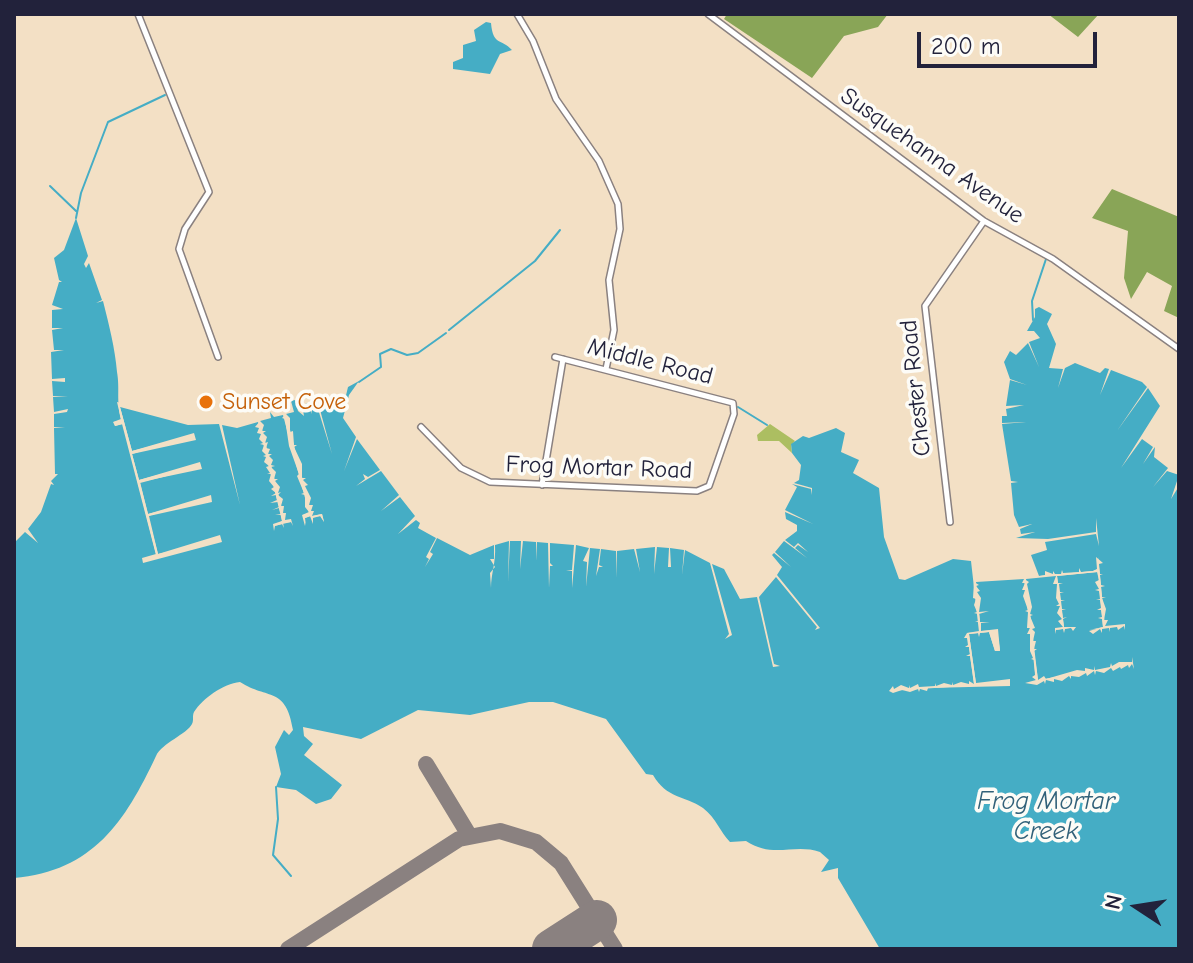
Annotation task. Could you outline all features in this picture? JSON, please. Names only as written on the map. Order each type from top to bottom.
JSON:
[{"type":"street","points":[[138,14],[209,192],[185,229],[179,249],[218,357]]},
{"type":"street","points":[[517,14],[533,41],[556,99],[607,174],[618,204],[620,229],[609,280],[614,330],[606,369]]},
{"type":"street","name":"Susquehanna Avenue","points":[[708,14],[984,221],[1053,259],[1179,349]]},
{"type":"street","name":"Chester Road","points":[[950,522],[925,306],[984,221]]},
{"type":"street","name":"Middle Road","points":[[555,357],[734,405]]},
{"type":"street","points":[[542,485],[563,359]]},
{"type":"street","name":"Frog Mortar Road","points":[[421,427],[472,476],[498,483],[705,489],[716,475],[734,405]]},
{"type":"green space","points":[[727,14],[888,14],[878,27],[844,36],[812,78],[724,19]]},
{"type":"green space","points":[[1048,14],[1099,14],[1078,37]]},
{"type":"green space","points":[[1112,189],[1179,217],[1179,318],[1164,311],[1172,286],[1147,272],[1131,299],[1124,278],[1128,231],[1092,218]]},
{"type":"green space","points":[[770,424],[795,441],[791,445],[792,453],[779,441],[758,441],[757,435]]},
{"type":"water","points":[[486,22],[491,23],[496,38],[512,50],[500,54],[490,74],[453,69],[453,62],[463,58],[463,45],[476,41],[474,30]]},
{"type":"water","name":"Frog Mortar Creek","points":[[76,218],[88,256],[84,264],[86,268],[89,263],[102,300],[96,303],[103,301],[113,345],[121,420],[114,422],[115,426],[122,424],[156,555],[143,560],[221,540],[158,554],[148,516],[211,498],[148,514],[140,483],[201,467],[200,464],[139,480],[132,454],[195,435],[132,451],[120,407],[188,425],[219,424],[240,505],[222,425],[237,428],[258,422],[282,521],[274,526],[291,522],[285,521],[260,421],[271,418],[270,412],[274,417],[283,415],[309,513],[303,515],[306,526],[305,518],[311,516],[313,517],[321,516],[324,522],[322,514],[312,516],[286,414],[294,412],[291,401],[295,400],[298,411],[304,416],[302,405],[309,403],[312,414],[312,407],[317,406],[332,454],[319,406],[337,402],[342,412],[348,387],[359,381],[349,395],[343,418],[356,437],[344,471],[357,439],[380,470],[368,477],[363,474],[365,479],[356,486],[381,471],[399,495],[381,511],[400,497],[415,516],[398,534],[416,520],[420,523],[418,528],[436,538],[426,557],[429,559],[425,567],[433,554],[430,552],[437,538],[470,555],[494,545],[494,559],[490,559],[494,565],[495,545],[509,541],[508,582],[510,541],[521,541],[520,569],[523,541],[536,542],[536,561],[537,542],[548,543],[549,588],[550,566],[553,566],[550,563],[550,543],[574,545],[572,570],[566,570],[572,571],[572,588],[576,545],[589,548],[583,561],[587,562],[586,587],[590,548],[600,549],[596,576],[599,567],[603,567],[599,565],[601,549],[616,551],[616,578],[617,551],[634,549],[640,572],[636,549],[655,547],[654,574],[657,547],[669,548],[668,567],[671,567],[670,548],[684,550],[682,575],[685,550],[710,563],[729,634],[725,639],[732,635],[712,564],[724,569],[740,599],[757,597],[773,667],[780,666],[774,664],[759,597],[776,577],[817,627],[815,630],[820,628],[777,575],[782,567],[772,555],[774,553],[791,567],[775,552],[784,541],[807,558],[795,548],[798,545],[808,552],[798,543],[794,547],[785,540],[797,531],[797,525],[786,519],[785,512],[813,524],[785,510],[797,487],[792,484],[811,489],[812,495],[812,488],[794,483],[799,480],[801,465],[792,453],[791,444],[803,436],[809,438],[836,428],[845,433],[841,452],[859,460],[853,473],[879,488],[884,537],[899,579],[905,580],[953,559],[971,561],[979,632],[967,633],[974,684],[889,691],[1010,683],[976,684],[969,634],[989,632],[995,651],[1000,650],[997,630],[981,631],[976,582],[1024,579],[1036,681],[1025,683],[1133,664],[1038,680],[1026,579],[1056,576],[1063,627],[1055,630],[1076,627],[1064,627],[1057,576],[1098,572],[1103,627],[1089,630],[1125,625],[1105,627],[1098,557],[1098,569],[1093,571],[1039,576],[1031,555],[1047,550],[1045,542],[1096,534],[1099,546],[1096,518],[1096,532],[1048,539],[1016,538],[1035,532],[1021,534],[1020,529],[1032,524],[1019,527],[1014,515],[1011,483],[1018,482],[1011,481],[1002,424],[1026,422],[1002,423],[1002,416],[1007,416],[1006,409],[1024,405],[1006,406],[1010,380],[1027,385],[1010,379],[1004,362],[1010,351],[1016,355],[1028,343],[1039,367],[1029,342],[1040,338],[1034,331],[1027,331],[1035,317],[1035,309],[1039,307],[1052,314],[1047,324],[1056,344],[1049,368],[1063,369],[1058,388],[1065,368],[1075,363],[1100,373],[1105,368],[1109,369],[1100,395],[1111,370],[1142,382],[1147,387],[1117,431],[1148,388],[1160,406],[1121,468],[1142,439],[1153,447],[1143,464],[1155,447],[1154,457],[1168,468],[1153,487],[1167,471],[1179,475],[1171,499],[1179,486],[1179,949],[880,949],[838,878],[838,868],[821,872],[829,860],[820,852],[765,849],[746,841],[730,842],[703,808],[670,793],[653,775],[646,774],[606,719],[553,702],[529,702],[470,715],[418,710],[361,739],[303,727],[304,736],[313,744],[304,755],[342,785],[331,799],[316,804],[296,790],[276,787],[281,774],[275,747],[284,730],[289,735],[293,730],[286,706],[274,696],[240,682],[208,697],[194,712],[189,728],[159,751],[132,802],[103,839],[65,865],[14,878],[14,543],[25,532],[38,543],[28,529],[41,512],[51,484],[54,485],[51,481],[58,474],[55,474],[54,428],[65,428],[54,427],[54,414],[67,412],[68,409],[54,412],[53,397],[68,397],[53,396],[52,381],[65,382],[65,378],[52,379],[51,352],[64,350],[54,350],[52,330],[63,328],[52,328],[52,310],[63,309],[52,305],[59,282],[62,282],[54,258],[64,250]]},
{"type":"pier","points":[[117,402],[128,405],[120,407],[132,451],[194,433],[196,440],[132,454],[139,480],[200,462],[202,469],[140,482],[148,514],[211,495],[212,502],[149,516],[158,554],[220,535],[222,542],[143,563],[142,558],[156,554],[123,424],[115,426],[113,422],[121,419]]},
{"type":"pier","points":[[286,414],[290,418],[290,432],[293,431],[294,445],[297,445],[294,447],[302,464],[302,478],[306,478],[303,480],[308,485],[305,486],[311,498],[309,505],[313,505],[312,516],[322,514],[324,522],[320,516],[313,518],[313,524],[310,516],[305,518],[305,526],[302,515],[309,512],[305,507],[305,495],[301,494],[304,493],[289,446],[285,419],[282,418]]},
{"type":"pier","points":[[260,421],[264,425],[262,431],[266,431],[263,433],[267,437],[265,443],[268,442],[266,448],[270,449],[268,454],[272,454],[269,456],[273,460],[271,465],[275,466],[271,467],[276,472],[274,479],[278,479],[275,481],[280,487],[278,495],[283,499],[281,506],[284,506],[283,513],[286,513],[285,520],[291,519],[293,526],[291,522],[283,523],[284,528],[282,524],[275,526],[274,531],[273,524],[282,521],[281,515],[275,515],[281,514],[279,508],[272,510],[279,507],[278,502],[270,503],[277,500],[276,495],[271,496],[276,493],[271,489],[274,487],[269,481],[271,474],[267,474],[270,473],[266,467],[269,466],[264,462],[266,457],[263,456],[266,455],[262,451],[264,445],[260,444],[263,443],[259,439],[261,434],[255,427]]},
{"type":"pier","points":[[1096,557],[1103,563],[1099,564],[1100,574],[1103,574],[1100,575],[1101,585],[1105,586],[1101,587],[1102,597],[1106,597],[1102,598],[1106,609],[1104,620],[1108,620],[1105,626],[1125,624],[1125,630],[1124,626],[1118,630],[1117,627],[1110,628],[1110,632],[1109,628],[1102,629],[1102,633],[1100,629],[1093,634],[1089,631],[1103,627],[1102,619],[1098,618],[1102,617],[1101,610],[1097,610],[1101,608],[1100,600],[1096,600],[1100,599],[1099,591],[1095,590],[1099,589],[1095,582],[1099,580],[1097,572],[1057,576],[1058,583],[1063,583],[1059,584],[1060,592],[1064,592],[1060,593],[1061,600],[1065,600],[1061,601],[1062,609],[1066,609],[1062,610],[1063,618],[1067,617],[1063,619],[1064,627],[1076,627],[1073,631],[1071,628],[1065,629],[1064,633],[1063,629],[1056,630],[1055,634],[1055,628],[1063,627],[1058,621],[1062,619],[1057,613],[1060,606],[1056,606],[1059,604],[1057,584],[1053,584],[1056,576],[1039,576],[1045,575],[1045,571],[1061,574],[1062,570],[1063,573],[1079,572],[1079,568],[1081,572],[1093,571],[1097,569]]},
{"type":"pier","points":[[1024,579],[1029,582],[1038,680],[1044,676],[1046,679],[1077,670],[1085,671],[1085,668],[1094,670],[1094,666],[1095,670],[1110,667],[1111,663],[1112,666],[1119,662],[1132,662],[1132,657],[1134,669],[1132,664],[1129,668],[1128,665],[1113,671],[1111,668],[1104,673],[1096,671],[1095,675],[1094,671],[1087,676],[1086,673],[1079,677],[1071,676],[1071,679],[1069,676],[1062,681],[1046,680],[1045,684],[1044,681],[1037,685],[1025,683],[1036,680],[1032,677],[1035,675],[1034,660],[1031,659],[1030,634],[1027,634],[1030,628],[1027,628],[1025,590],[1022,590]]},
{"type":"pier","points":[[974,582],[979,585],[976,586],[980,591],[977,592],[981,598],[979,612],[989,611],[979,614],[980,622],[990,622],[981,623],[981,631],[998,629],[1000,651],[995,651],[989,632],[980,633],[979,637],[978,633],[969,634],[976,683],[1010,679],[1010,686],[889,691],[893,686],[894,689],[901,685],[909,688],[909,685],[910,688],[918,684],[919,687],[935,686],[935,683],[936,686],[944,683],[952,685],[952,682],[953,685],[961,682],[969,684],[969,681],[974,684],[970,656],[966,656],[970,654],[969,647],[965,647],[968,645],[967,638],[964,638],[967,633],[979,631],[979,622],[975,622],[978,621],[978,614],[974,613],[977,612],[974,605],[976,599],[973,598]]},
{"type":"waterway","points":[[76,218],[81,193],[108,122],[165,95]]},
{"type":"waterway","points":[[50,186],[76,211]]},
{"type":"waterway","name":"Frog Mortar Creek","points":[[449,330],[535,261],[560,230]]},
{"type":"waterway","name":"Frog Mortar Creek","points":[[1033,320],[1032,301],[1046,259]]},
{"type":"waterway","name":"Frog Mortar Creek","points":[[359,382],[381,367],[380,354],[391,349],[407,355],[418,353],[446,333]]},
{"type":"waterway","points":[[738,407],[767,425]]},
{"type":"waterway","name":"Frog Mortar Creek","points":[[276,787],[278,819],[273,855],[291,876]]},
{"type":"taxiway","points":[[426,764],[469,835]]},
{"type":"taxiway","points":[[288,949],[459,839],[500,831],[536,842],[561,863],[615,949]]},
{"type":"runway","points":[[552,949],[597,920]]},
{"type":"place","name":"Sunset Cove","points":[[206,402]]}]
